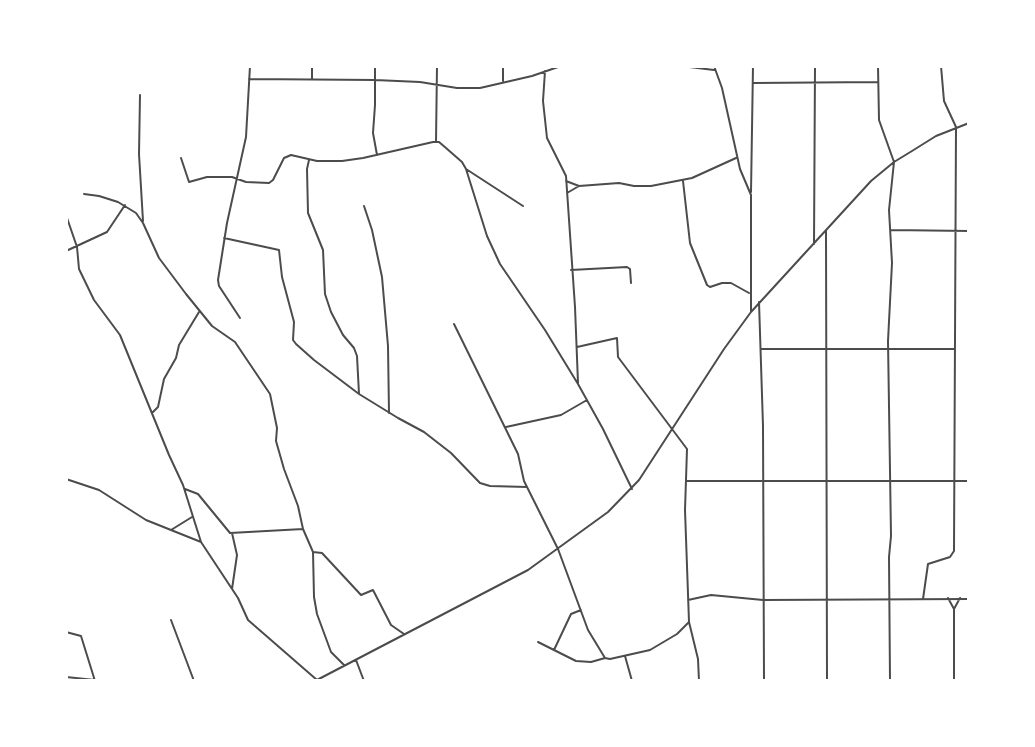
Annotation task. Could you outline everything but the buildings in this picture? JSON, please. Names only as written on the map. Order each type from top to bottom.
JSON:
[{"type":"street","points":[[240,318],[218,283],[224,238],[246,137],[250,66]]},
{"type":"street","points":[[312,66],[312,80]]},
{"type":"street","points":[[375,66],[373,133],[377,155]]},
{"type":"street","points":[[436,142],[437,66]]},
{"type":"street","points":[[502,66],[503,82]]},
{"type":"street","points":[[249,79],[375,80],[480,88],[561,66]]},
{"type":"street","points":[[681,66],[716,70]]},
{"type":"street","points":[[714,66],[722,88],[737,157],[751,195]]},
{"type":"street","points":[[751,312],[753,66]]},
{"type":"street","points":[[814,244],[815,66]]},
{"type":"street","points":[[878,66],[879,120],[894,162],[889,210],[892,263],[889,349],[890,681]]},
{"type":"street","points":[[923,598],[928,564],[950,556],[954,551],[956,127],[944,101],[941,66]]},
{"type":"street","points":[[545,71],[543,101],[547,138],[565,170],[578,384]]},
{"type":"street","points":[[753,82],[879,82]]},
{"type":"street","points":[[141,95],[139,154],[143,223]]},
{"type":"street","points":[[66,215],[77,247],[78,265],[94,300],[120,335],[185,489],[201,542],[232,589],[248,620],[316,681],[528,570],[608,512],[632,489],[751,312],[871,181],[894,162],[936,136],[969,123]]},
{"type":"street","points":[[181,158],[189,182],[207,177],[237,178],[246,182],[269,183],[286,156],[342,161],[436,142],[455,155],[466,170],[492,250],[578,384],[632,489]]},
{"type":"street","points":[[566,181],[579,186],[619,183],[641,187],[683,181],[699,176],[737,157]]},
{"type":"street","points":[[309,159],[307,169],[308,213],[323,250],[324,294],[330,312],[357,356],[359,394]]},
{"type":"street","points":[[466,170],[523,206]]},
{"type":"street","points":[[683,181],[690,243],[707,285],[710,287],[731,283],[750,293]]},
{"type":"street","points":[[567,193],[579,186]]},
{"type":"street","points":[[84,194],[99,196],[125,205],[136,213],[159,258],[199,312],[212,326],[235,342],[270,393],[277,428],[276,441],[298,506],[303,529],[313,552],[314,597],[318,614],[331,652],[345,666]]},
{"type":"street","points":[[66,251],[107,232],[125,205]]},
{"type":"street","points":[[364,206],[374,236],[382,277],[388,346],[389,413]]},
{"type":"street","points":[[826,230],[827,681]]},
{"type":"street","points":[[890,230],[969,231]]},
{"type":"street","points":[[224,238],[279,250],[282,277],[294,322],[294,342],[328,372],[389,413],[424,432],[451,453],[480,483],[490,486],[527,487]]},
{"type":"street","points":[[571,270],[627,267],[630,269],[631,282]]},
{"type":"street","points":[[759,302],[762,349],[764,681]]},
{"type":"street","points":[[152,413],[158,407],[164,379],[176,358],[179,345],[199,312]]},
{"type":"street","points":[[454,324],[518,454],[522,476],[558,549],[588,630],[605,658]]},
{"type":"street","points":[[577,346],[617,338],[618,357],[687,449],[685,514],[688,622],[698,659],[699,681]]},
{"type":"street","points":[[762,349],[954,349]]},
{"type":"street","points":[[505,428],[561,415],[587,400]]},
{"type":"street","points":[[66,479],[99,490],[137,515],[201,542]]},
{"type":"street","points":[[687,481],[969,481]]},
{"type":"street","points":[[185,489],[198,494],[230,533],[303,529]]},
{"type":"street","points":[[171,530],[192,517]]},
{"type":"street","points":[[232,533],[237,555],[232,589]]},
{"type":"street","points":[[313,552],[322,553],[361,595],[373,590],[391,625],[405,634]]},
{"type":"street","points":[[688,600],[711,596],[763,600],[969,599]]},
{"type":"street","points":[[948,598],[954,609]]},
{"type":"street","points":[[954,681],[954,609],[960,598]]},
{"type":"street","points":[[554,650],[571,614],[581,610]]},
{"type":"street","points":[[171,620],[194,681]]},
{"type":"street","points":[[538,642],[584,663],[625,656],[656,647],[677,634],[688,622]]},
{"type":"street","points":[[66,632],[81,636],[95,680],[66,677]]},
{"type":"street","points":[[625,656],[632,681]]},
{"type":"street","points":[[356,660],[364,681]]}]
